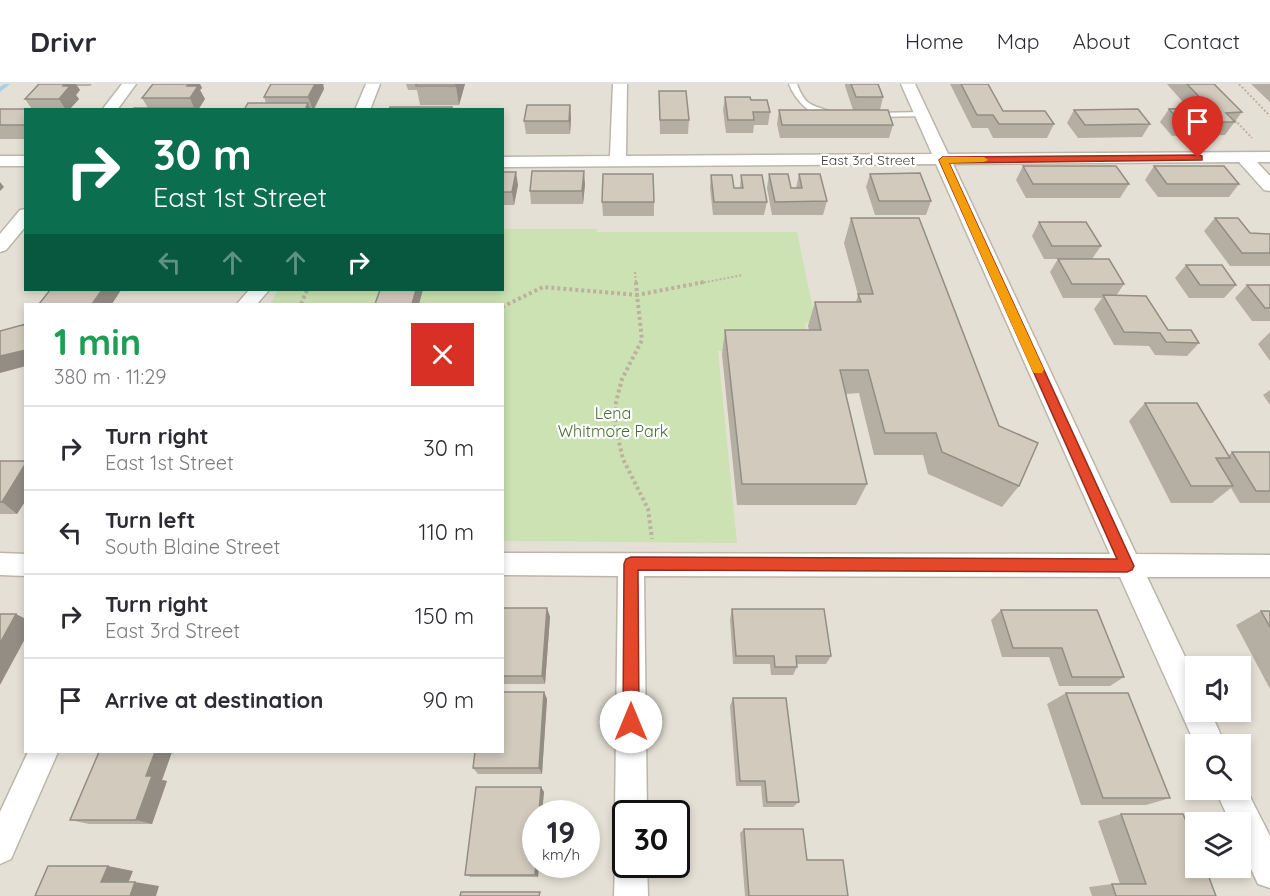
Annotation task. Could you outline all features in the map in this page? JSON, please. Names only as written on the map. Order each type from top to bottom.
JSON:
[{"type":"street","points":[[111,108],[129,84]]},
{"type":"street","points":[[363,108],[373,84]]},
{"type":"street","points":[[618,161],[620,84]]},
{"type":"street","points":[[908,84],[1205,734]]},
{"type":"street","points":[[1244,158],[1270,186]]},
{"type":"street","name":"East 3rd Street","points":[[504,162],[1270,158]]},
{"type":"street","points":[[0,161],[24,161]]},
{"type":"street","points":[[0,246],[24,216]]},
{"type":"street","points":[[249,303],[258,291]]},
{"type":"street","points":[[0,564],[24,565]]},
{"type":"street","points":[[504,564],[1270,566]]},
{"type":"street","points":[[631,564],[631,800]]},
{"type":"street","points":[[0,848],[43,753]]},
{"type":"street","points":[[1236,800],[1270,872]]},
{"type":"street","points":[[631,878],[631,896]]},
{"type":"lane","points":[[793,84],[796,97],[805,106],[836,114]]},
{"type":"lane","points":[[868,115],[922,114]]},
{"type":"path","points":[[1239,84],[1270,116]]},
{"type":"path","points":[[1231,116],[1254,140]]},
{"type":"path","points":[[635,272],[642,342],[624,373],[619,389],[615,431],[623,457],[648,503],[653,526],[652,542]]},
{"type":"path","points":[[504,306],[543,287],[637,295],[743,275]]},
{"type":"shaded area","points":[[0,84],[1270,84],[1270,896],[0,896]]},
{"type":"green space","name":"Lena Whitmore Park","points":[[504,229],[597,229],[597,232],[797,232],[816,323],[805,323],[810,352],[718,351],[737,543],[504,541],[504,303],[271,303],[277,291],[504,291]]},
{"type":"building","points":[[39,84],[70,86],[59,99],[25,99]]},
{"type":"building","points":[[153,84],[198,86],[190,98],[142,98]]},
{"type":"building","points":[[271,84],[315,84],[308,97],[264,97]]},
{"type":"building","points":[[416,84],[456,84],[456,86],[416,86]]},
{"type":"building","points":[[851,84],[878,84],[883,97],[856,97]]},
{"type":"building","points":[[961,84],[988,84],[1003,111],[1045,111],[1054,124],[999,124],[993,115],[977,115]]},
{"type":"building","points":[[1187,84],[1214,84],[1242,112],[1226,113],[1235,122],[1180,122],[1169,109],[1210,108]]},
{"type":"building","points":[[659,91],[686,91],[689,120],[660,120]]},
{"type":"building","points":[[725,97],[767,100],[770,112],[753,112],[754,120],[728,120]]},
{"type":"building","points":[[248,103],[308,103],[306,108],[245,108]]},
{"type":"building","points":[[527,105],[570,105],[569,121],[524,121]]},
{"type":"building","points":[[390,107],[452,107],[452,108]]},
{"type":"building","points":[[0,109],[24,109],[24,125],[0,125]]},
{"type":"building","points":[[1138,109],[1150,124],[1085,125],[1074,110]]},
{"type":"building","points":[[779,110],[888,110],[893,125],[782,125]]},
{"type":"building","points":[[1023,166],[1116,166],[1129,184],[1033,184]]},
{"type":"building","points":[[1154,166],[1224,166],[1239,184],[1167,184]]},
{"type":"building","points":[[532,171],[584,171],[582,191],[530,191]]},
{"type":"building","points":[[504,172],[516,172],[512,192],[504,192]]},
{"type":"building","points":[[920,173],[931,201],[879,201],[870,174]]},
{"type":"building","points":[[603,174],[653,174],[654,202],[602,202]]},
{"type":"building","points":[[769,174],[788,174],[791,188],[802,188],[799,174],[820,174],[827,201],[775,202]]},
{"type":"building","points":[[711,175],[732,175],[734,188],[743,188],[741,175],[762,175],[767,202],[714,202]]},
{"type":"building","points":[[851,218],[919,218],[999,426],[1038,443],[1019,486],[942,452],[936,433],[885,433],[868,370],[840,370],[867,484],[742,484],[725,330],[821,330],[815,302],[861,302],[858,294],[873,294]]},
{"type":"building","points":[[1215,218],[1238,218],[1250,233],[1270,234],[1270,253],[1242,253]]},
{"type":"building","points":[[1039,222],[1086,222],[1101,246],[1052,246]]},
{"type":"building","points":[[1058,259],[1109,259],[1124,284],[1072,284]]},
{"type":"building","points":[[1186,265],[1222,265],[1236,285],[1200,285]]},
{"type":"building","points":[[1247,285],[1270,285],[1270,308],[1265,308]]},
{"type":"building","points":[[49,291],[101,291],[93,303],[40,303]]},
{"type":"building","points":[[380,291],[416,291],[412,303],[375,303]]},
{"type":"building","points":[[1103,295],[1146,296],[1168,330],[1191,330],[1199,343],[1166,342],[1160,333],[1124,332]]},
{"type":"building","points":[[24,325],[24,350],[0,356],[0,331]]},
{"type":"building","points":[[1145,403],[1197,403],[1230,458],[1216,458],[1233,486],[1191,486]]},
{"type":"building","points":[[1232,452],[1270,452],[1270,491],[1256,491]]},
{"type":"building","points":[[0,461],[24,461],[24,466],[0,502]]},
{"type":"building","points":[[504,608],[547,608],[542,676],[504,676]]},
{"type":"building","points":[[732,609],[824,609],[831,656],[796,656],[797,667],[775,667],[774,656],[736,656]]},
{"type":"building","points":[[1001,610],[1097,610],[1124,677],[1072,677],[1062,648],[1013,648]]},
{"type":"building","points":[[1261,611],[1270,611],[1270,627]]},
{"type":"building","points":[[0,614],[16,614],[0,643]]},
{"type":"building","points":[[504,692],[544,692],[539,768],[473,768],[475,753],[504,753]]},
{"type":"building","points":[[1066,693],[1128,693],[1170,798],[1103,798]]},
{"type":"building","points":[[733,698],[786,698],[799,802],[767,802],[765,781],[740,781]]},
{"type":"building","points":[[99,753],[155,753],[146,776],[152,776],[136,820],[70,820]]},
{"type":"building","points":[[476,787],[541,787],[540,800],[522,800],[522,875],[465,875]]},
{"type":"building","points":[[1121,814],[1183,814],[1185,819],[1185,878],[1209,878],[1216,896],[1116,896],[1112,884],[1146,884]]},
{"type":"building","points":[[744,829],[803,829],[807,860],[843,860],[848,896],[749,896]]},
{"type":"building","points":[[48,866],[108,866],[101,882],[135,882],[130,896],[35,896]]},
{"type":"building","points":[[461,892],[540,892],[539,896],[460,896]]},
{"type":"waterway","points":[[0,90],[7,84]]},
{"type":"slow traffic","points":[[984,160],[943,160],[1038,370]]},
{"type":"route","points":[[631,722],[631,564],[1127,566],[943,160],[1198,158]]}]
